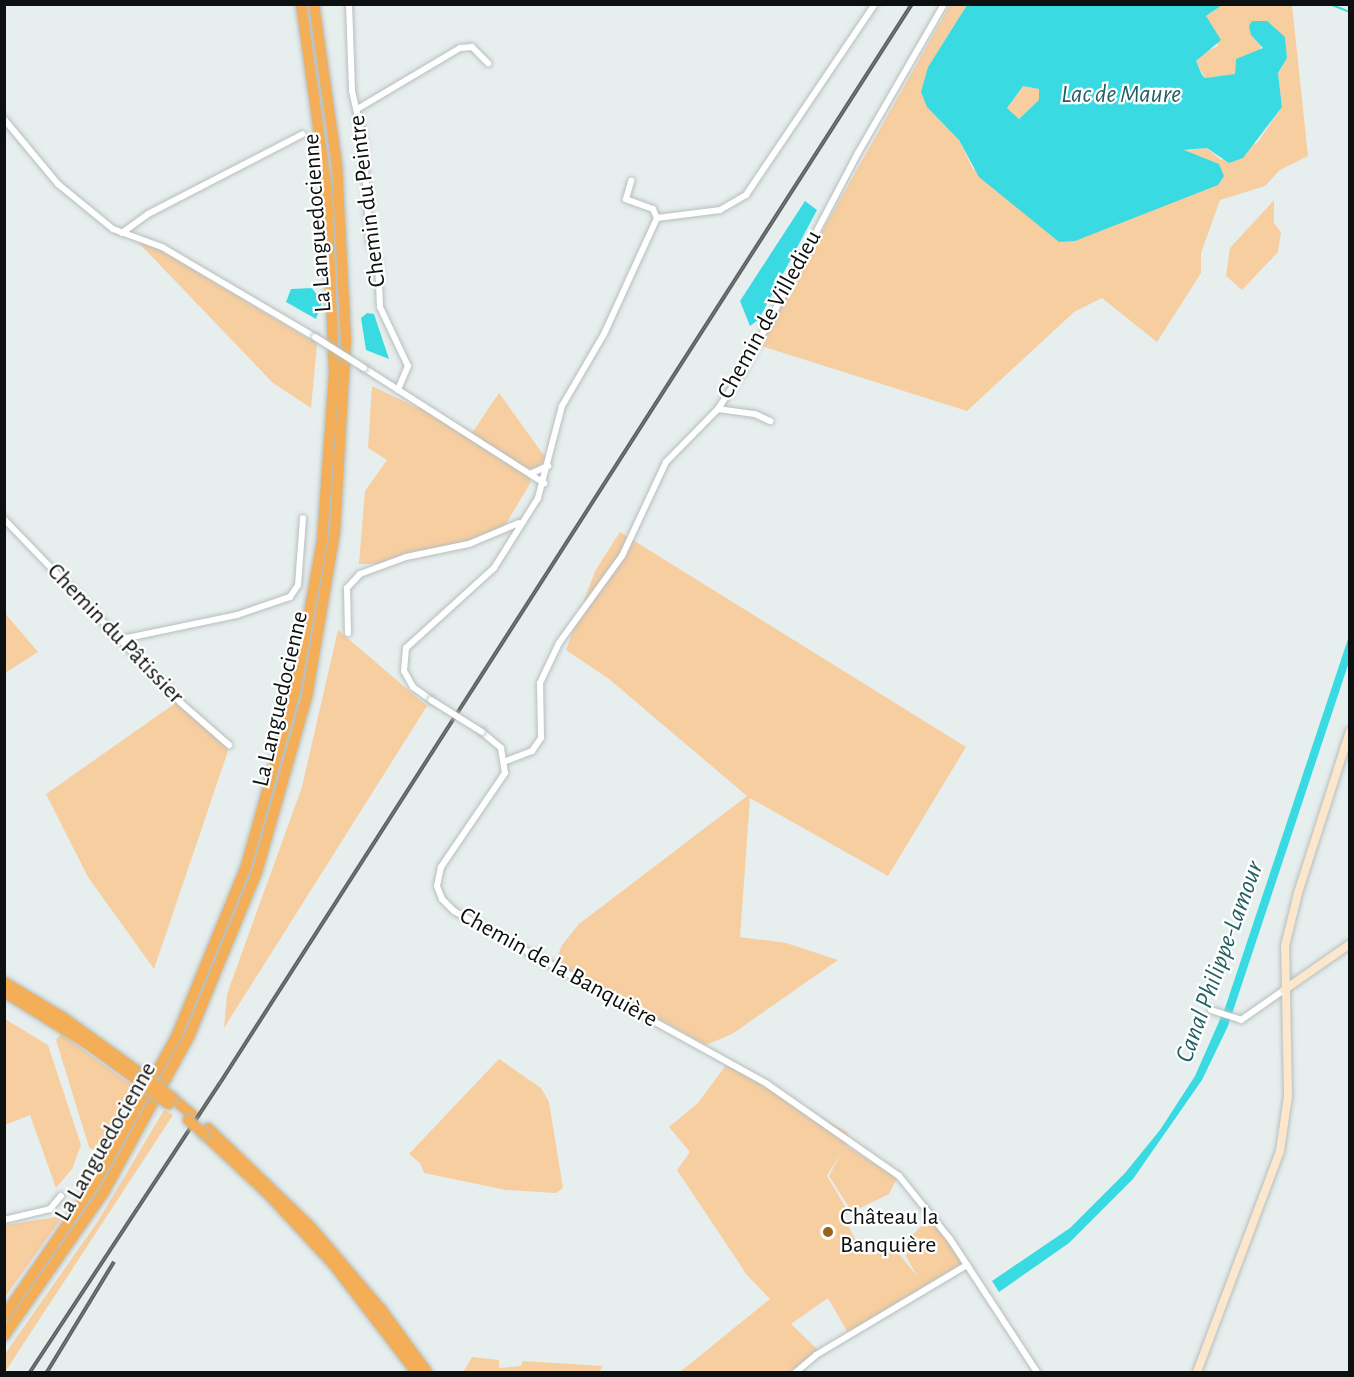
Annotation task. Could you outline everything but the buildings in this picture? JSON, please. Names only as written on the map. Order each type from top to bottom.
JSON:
[{"type":"highway","name":"La Languedocienne","points":[[4,1316],[94,1185],[176,1037],[246,866],[295,692],[322,541],[334,374],[327,191],[301,4]]},
{"type":"highway","name":"La Languedocienne","points":[[4,1336],[104,1192],[189,1037],[257,872],[304,708],[335,531],[346,341],[337,165],[314,4]]},
{"type":"highway","points":[[4,982],[64,1018],[170,1101],[310,1226],[381,1309],[426,1372]]},
{"type":"highway","points":[[4,992],[141,1079]]},
{"type":"highway","points":[[206,1131],[333,1264],[416,1372]]},
{"type":"main road","points":[[1197,1372],[1280,1151],[1288,1096],[1285,955],[1291,920],[1350,732]]},
{"type":"main road","points":[[1284,990],[1350,944]]},
{"type":"street","name":"Chemin du Peintre","points":[[349,4],[352,91],[359,108],[370,242],[378,261],[380,307],[408,366],[398,390]]},
{"type":"street","points":[[657,218],[720,210],[746,195],[875,4]]},
{"type":"street","name":"Chemin de Villedieu","points":[[506,761],[532,751],[541,738],[540,683],[559,643],[622,556],[666,462],[718,409],[743,371],[858,153],[944,4]]},
{"type":"street","points":[[359,108],[460,48],[472,48],[488,63]]},
{"type":"street","points":[[4,119],[71,197],[122,233],[162,247],[315,337],[544,483]]},
{"type":"street","points":[[122,233],[148,214],[303,134]]},
{"type":"street","points":[[506,761],[501,748],[482,732],[413,687],[404,671],[406,648],[486,576],[544,483],[554,427],[562,406],[604,334],[657,218],[653,209],[626,199],[631,181]]},
{"type":"street","points":[[718,409],[755,414],[770,421]]},
{"type":"street","points":[[530,474],[548,466]]},
{"type":"street","points":[[122,639],[237,615],[290,597],[298,585],[303,518]]},
{"type":"street","name":"Chemin du Pâtissier","points":[[4,519],[192,714],[229,745]]},
{"type":"street","points":[[348,633],[346,588],[360,574],[406,557],[469,544],[519,523]]},
{"type":"street","name":"Chemin de la Banquière","points":[[506,761],[498,789],[441,867],[437,886],[442,900],[454,911],[767,1084],[899,1176],[951,1239],[1037,1372]]},
{"type":"street","points":[[1211,1010],[1233,1019],[1251,1015],[1284,990]]},
{"type":"street","points":[[4,1220],[50,1209],[61,1196]]},
{"type":"street","points":[[796,1372],[816,1355],[967,1265]]},
{"type":"shaded area","points":[[950,5],[967,5],[928,67],[927,106],[959,140],[973,169],[1219,164],[1182,151],[1207,148],[1221,160],[1257,143],[1282,107],[1278,73],[1287,58],[1285,37],[1251,35],[1262,44],[1259,52],[1236,59],[1235,74],[1205,78],[1196,62],[1203,53],[1218,46],[1206,16],[1222,5],[1292,5],[1308,156],[1280,170],[1265,186],[1220,200],[1201,253],[1201,273],[1157,342],[1102,298],[1074,312],[967,411],[758,345]]},
{"type":"shaded area","points":[[1023,86],[1039,89],[1039,101],[1019,119],[1007,108]]},
{"type":"shaded area","points":[[1274,200],[1274,223],[1281,232],[1278,252],[1242,290],[1226,276],[1230,248]]},
{"type":"shaded area","points":[[135,239],[154,246],[317,344],[311,408],[273,383]]},
{"type":"shaded area","points":[[372,386],[418,408],[421,406],[525,470],[531,482],[504,527],[456,545],[416,551],[380,564],[359,564],[365,491],[387,460],[368,448]]},
{"type":"shaded area","points":[[499,393],[547,460],[535,469],[526,468],[472,433]]},
{"type":"shaded area","points":[[620,532],[966,747],[888,876],[750,798],[740,937],[786,943],[838,960],[732,1034],[706,1045],[555,962],[562,945],[579,924],[747,796],[609,679],[566,650],[595,571]]},
{"type":"shaded area","points":[[4,612],[38,652],[5,673],[4,673]]},
{"type":"shaded area","points":[[338,630],[427,706],[224,1028],[227,994],[302,787]]},
{"type":"shaded area","points":[[177,702],[229,748],[154,969],[88,877],[46,794]]},
{"type":"shaded area","points":[[5,1019],[48,1045],[81,1145],[72,1169],[56,1188],[30,1115],[5,1125]]},
{"type":"shaded area","points":[[61,1034],[136,1088],[97,1153],[89,1147],[56,1040]]},
{"type":"shaded area","points":[[499,1059],[541,1088],[549,1102],[563,1188],[556,1193],[506,1190],[424,1173],[420,1163],[409,1154]]},
{"type":"shaded area","points":[[726,1065],[847,1132],[851,1145],[845,1145],[897,1178],[889,1194],[852,1212],[829,1176],[841,1152],[827,1176],[849,1213],[843,1216],[863,1254],[886,1238],[917,1276],[901,1247],[922,1225],[938,1223],[962,1263],[848,1333],[828,1298],[791,1324],[818,1350],[790,1372],[680,1372],[770,1299],[747,1275],[677,1170],[690,1152],[669,1127],[698,1103]]},
{"type":"shaded area","points":[[164,1110],[173,1115],[5,1372],[5,1354],[98,1221]]},
{"type":"shaded area","points":[[63,1216],[5,1297],[5,1225]]},
{"type":"shaded area","points":[[472,1357],[499,1360],[499,1368],[521,1366],[523,1361],[603,1366],[599,1372],[463,1372]]},
{"type":"water","name":"Lac de Maure","points":[[967,5],[1222,5],[1206,16],[1221,40],[1196,61],[1205,78],[1235,74],[1236,59],[1263,48],[1251,35],[1249,26],[1252,21],[1267,21],[1285,37],[1287,58],[1278,73],[1282,107],[1243,158],[1229,163],[1207,148],[1184,150],[1219,164],[1224,176],[1218,185],[1075,241],[1059,242],[979,177],[959,140],[927,107],[921,92],[928,67]],"holes":[[[1023,86],[1039,89],[1039,100],[1019,119],[1007,108]]]},
{"type":"water","points":[[805,201],[817,210],[759,319],[750,326],[740,301]]},
{"type":"water","points":[[312,288],[322,302],[316,319],[286,302],[291,289]]},
{"type":"water","points":[[367,313],[374,314],[389,359],[366,350],[361,318]]},
{"type":"water","points":[[1349,636],[1349,662],[1228,1026],[1202,1080],[1133,1179],[1069,1243],[999,1292],[992,1281],[1070,1228],[1125,1173],[1160,1130],[1195,1076],[1225,1008]]},
{"type":"waterway","points":[[1330,4],[1350,12]]},
{"type":"railway","points":[[30,1372],[220,1083],[912,4]]},
{"type":"railway","points":[[47,1372],[114,1262]]},
{"type":"place","name":"Château la Banquière","points":[[828,1232]]},
{"type":"water label","name":"Canal Philippe-Lamour","points":[[1220,962]]}]
